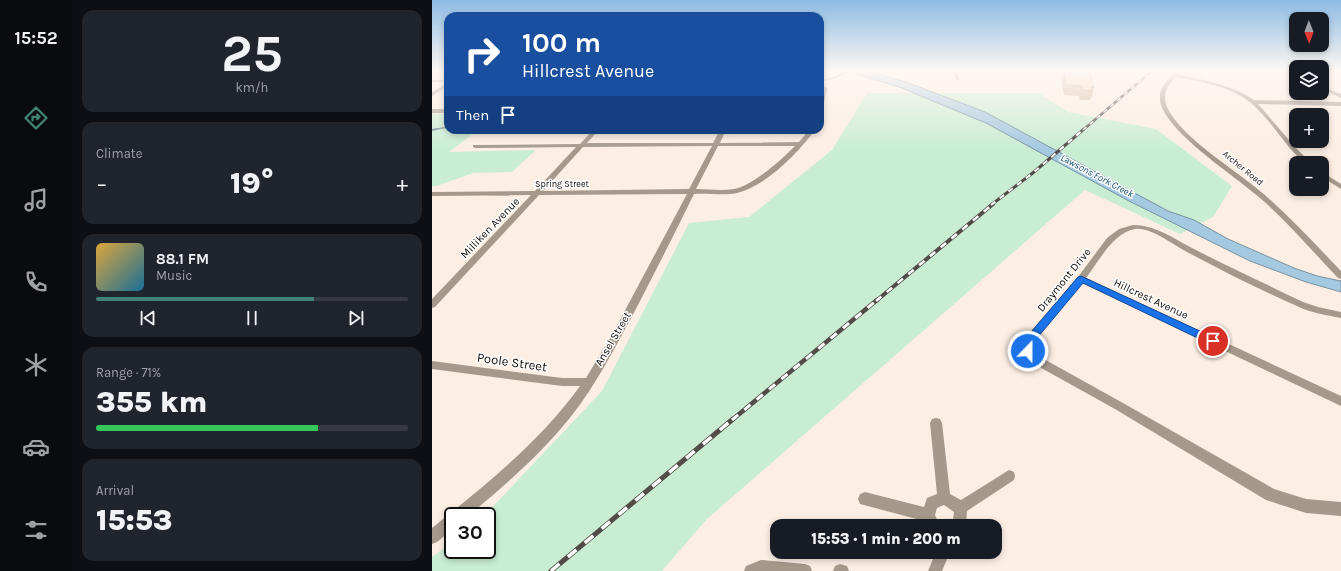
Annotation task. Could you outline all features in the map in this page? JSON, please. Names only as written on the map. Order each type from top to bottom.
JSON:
[{"type":"street","name":"Archer Road","points":[[1164,97],[1166,111],[1173,121],[1192,139],[1267,201],[1341,276]]},
{"type":"street","points":[[1245,97],[1253,102],[1290,146],[1301,156]]},
{"type":"street","points":[[1253,102],[1341,104]]},
{"type":"street","points":[[432,111],[444,110]]},
{"type":"street","name":"Milliken Avenue","points":[[432,305],[592,134]]},
{"type":"street","name":"Ansel Street","points":[[468,507],[527,455],[564,415],[588,382],[610,348],[721,134]]},
{"type":"street","name":"Spring Street","points":[[432,194],[728,192],[745,188],[766,174],[801,144],[809,134]]},
{"type":"street","points":[[475,146],[801,144]]},
{"type":"street","points":[[1329,178],[1341,186]]},
{"type":"street","name":"Draymont Drive","points":[[1341,315],[1320,311],[1300,304],[1189,250],[1157,232],[1141,227],[1130,228],[1116,234],[1110,240],[1081,279],[1029,341],[1027,347],[1034,358],[1271,495],[1306,506],[1341,509]]},
{"type":"street","name":"Hillcrest Avenue","points":[[1081,279],[1341,401]]},
{"type":"street","name":"Poole Street","points":[[432,365],[562,382],[588,382]]},
{"type":"street","points":[[936,423],[944,498]]},
{"type":"street","points":[[960,508],[1009,476]]},
{"type":"street","points":[[931,519],[932,503],[944,498],[956,503],[960,508],[962,514],[961,519]]},
{"type":"street","points":[[864,499],[925,519]]},
{"type":"street","points":[[432,537],[444,527]]},
{"type":"street","points":[[935,571],[940,559]]},
{"type":"street","points":[[751,571],[761,567],[805,571]]},
{"type":"green space","points":[[865,97],[1045,97],[1068,112],[1156,129],[1232,186],[1213,217],[1180,234],[1085,190],[707,519],[662,571],[432,571],[432,557],[444,548],[444,559],[496,559],[496,507],[492,507],[602,391],[689,223],[749,217],[832,150]]},
{"type":"green space","points":[[432,114],[444,114],[444,134],[473,134],[449,152],[536,150],[512,172],[473,173],[437,186],[432,186]]},
{"type":"water","name":"Lawsons Fork Creek","points":[[922,97],[945,97],[985,112],[1168,211],[1194,220],[1228,239],[1294,268],[1317,276],[1341,281],[1341,292],[1306,282],[1250,261],[1129,201],[986,123]]},
{"type":"waterway","points":[[432,130],[444,128]]},
{"type":"waterway","points":[[432,130],[437,129]]},
{"type":"railway","points":[[1083,130],[1122,97]]},
{"type":"railway","points":[[991,205],[1034,172],[1084,129]]},
{"type":"railway","points":[[876,301],[993,204]]},
{"type":"railway","points":[[732,420],[877,300]]},
{"type":"railway","points":[[551,571],[733,419]]},
{"type":"route","points":[[1028,351],[1027,347],[1029,341],[1081,279],[1213,341]]}]
